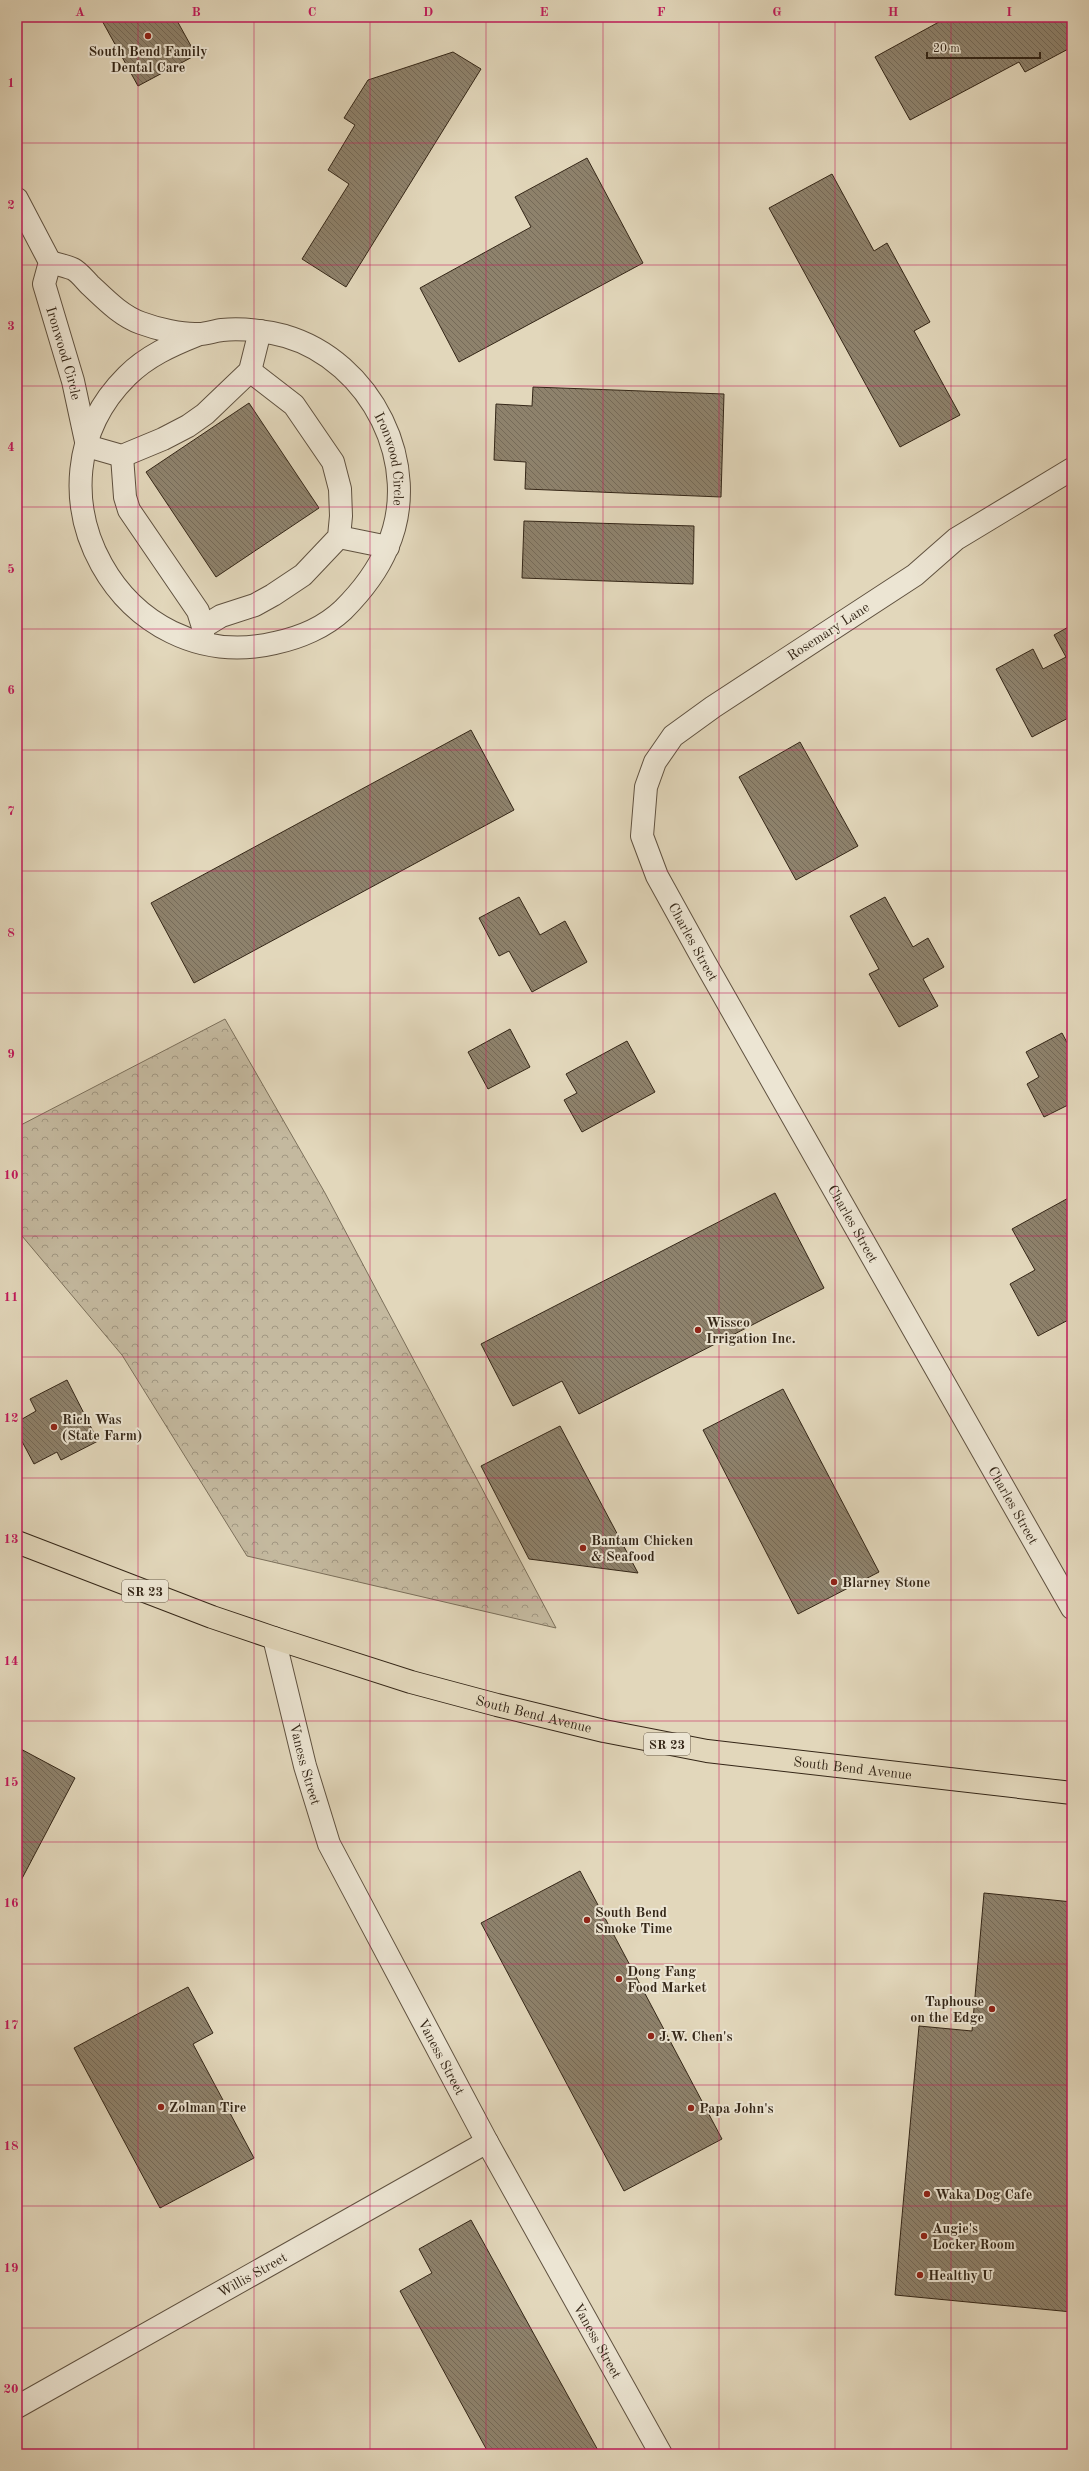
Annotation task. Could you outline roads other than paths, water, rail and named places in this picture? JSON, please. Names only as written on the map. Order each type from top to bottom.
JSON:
[{"type":"main road","name":"South Bend Avenue","points":[[17,1542],[212,1617],[411,1682],[497,1706],[633,1737],[707,1751],[1072,1793]]},
{"type":"street","points":[[17,199],[50,262]]},
{"type":"street","name":"Ironwood Circle","points":[[87,446],[73,381],[44,284],[50,262],[74,270],[114,308],[140,323],[197,335]]},
{"type":"street","name":"Ironwood Circle","points":[[223,330],[260,331],[287,337],[313,347],[358,382],[375,406],[388,432],[396,460],[398,489],[396,519],[388,547],[368,583],[341,612],[316,628],[290,640],[261,646],[232,648],[203,635],[177,634],[158,624],[130,604],[112,583],[97,558],[86,531],[81,503],[81,474],[87,446],[102,409],[127,376],[148,358],[172,345],[197,335],[223,330]]},
{"type":"street","points":[[87,446],[122,456],[163,439],[188,426],[205,414],[250,371],[260,331]]},
{"type":"street","points":[[203,635],[221,616],[255,605],[303,575],[339,537],[341,516],[340,489],[333,462],[294,405],[250,371]]},
{"type":"street","points":[[122,456],[125,496],[129,510],[198,611],[203,635]]},
{"type":"street","name":"Rosemary Lane","points":[[642,836],[646,786],[655,762],[673,736],[713,706],[915,575],[956,538],[1072,469]]},
{"type":"street","points":[[339,537],[388,547]]},
{"type":"street","name":"Charles Street","points":[[642,836],[657,876],[704,962],[1071,1605]]},
{"type":"street","name":"Vaness Street","points":[[274,1638],[305,1766],[329,1844],[487,2142],[661,2454]]},
{"type":"street","name":"Willis Street","points":[[17,2407],[487,2142]]},
{"type":"place","name":"South Bend Family Dental Care","points":[[148,36]]},
{"type":"place","name":"Wissco Irrigation Inc.","points":[[698,1330]]},
{"type":"place","name":"Rich Was (State Farm)","points":[[54,1427]]},
{"type":"place","name":"Bantam Chicken & Seafood","points":[[583,1548]]},
{"type":"place","name":"Blarney Stone","points":[[834,1582]]},
{"type":"place","name":"South Bend Smoke Time","points":[[587,1920]]},
{"type":"place","name":"Dong Fang Food Market","points":[[619,1979]]},
{"type":"place","name":"Taphouse on the Edge","points":[[992,2009]]},
{"type":"place","name":"J.W. Chen's","points":[[651,2036]]},
{"type":"place","name":"Zolman Tire","points":[[161,2107]]},
{"type":"place","name":"Papa John's","points":[[691,2108]]},
{"type":"place","name":"Waka Dog Cafe","points":[[927,2194]]},
{"type":"place","name":"Augie's Locker Room","points":[[924,2236]]},
{"type":"place","name":"Healthy U","points":[[920,2275]]}]
